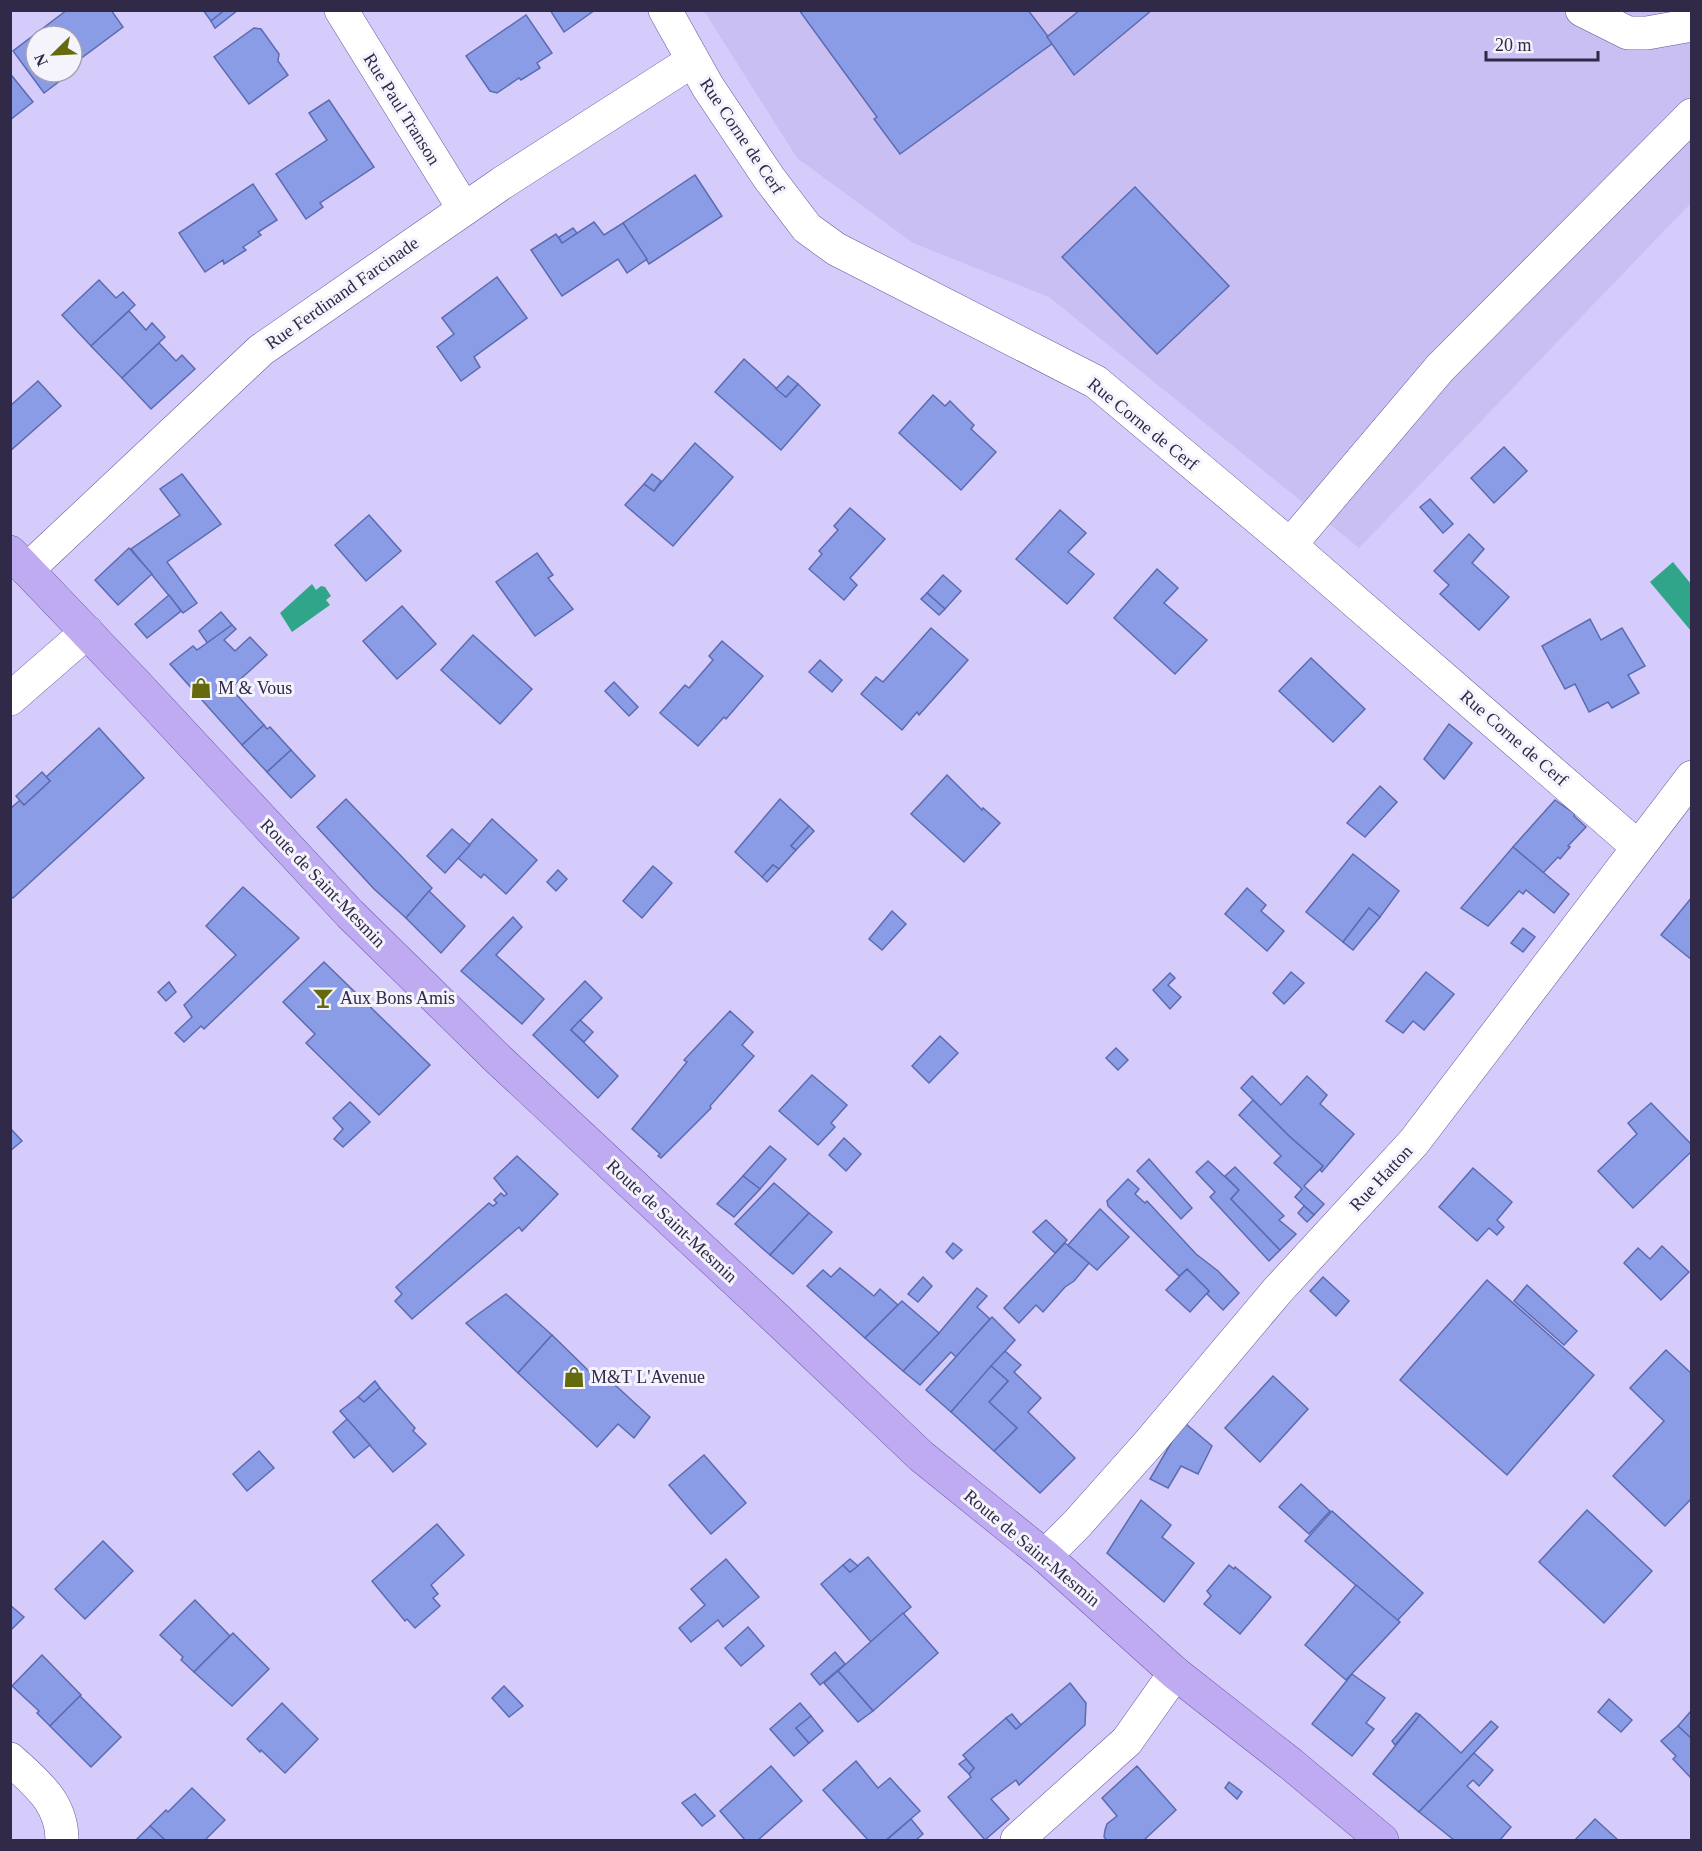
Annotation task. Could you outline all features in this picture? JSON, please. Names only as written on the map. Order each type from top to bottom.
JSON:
[{"type":"main road","name":"Route de Saint-Mesmin","points":[[19,561],[351,914],[499,1060],[921,1456],[1045,1556],[1175,1673],[1291,1764],[1382,1840]]},
{"type":"street","name":"Rue Paul Transon","points":[[341,10],[464,209]]},
{"type":"street","points":[[1582,10],[1628,33],[1647,33],[1692,26]]},
{"type":"street","name":"Rue Corne de Cerf","points":[[672,13],[692,60],[769,178],[807,228],[836,249],[1096,382],[1290,545],[1638,847]]},
{"type":"street","name":"Rue Ferdinand Farcinade","points":[[19,561],[261,350],[464,209],[692,60]]},
{"type":"street","points":[[1290,545],[1440,368],[1692,115]]},
{"type":"street","points":[[10,699],[87,632]]},
{"type":"street","name":"Rue Hatton","points":[[1045,1556],[1077,1524],[1150,1442],[1278,1290],[1414,1142],[1692,777]]},
{"type":"street","points":[[1017,1840],[1127,1742],[1175,1673]]},
{"type":"street","points":[[10,1759],[46,1792],[62,1823],[62,1840]]},
{"type":"shaded area","points":[[704,11],[1691,11],[1691,203],[1359,548],[1049,297],[913,243],[797,158]]},
{"type":"shaded area","points":[[1673,562],[1691,584],[1691,631],[1650,582]]},
{"type":"shaded area","points":[[312,584],[316,590],[321,586],[325,587],[331,596],[326,600],[330,605],[292,632],[280,613]]},
{"type":"building","points":[[67,10],[111,10],[123,27],[84,56],[84,24],[49,24]]},
{"type":"building","points":[[203,10],[225,10],[211,21]]},
{"type":"building","points":[[225,10],[238,10],[215,28],[211,21]]},
{"type":"building","points":[[550,10],[595,10],[564,32]]},
{"type":"building","points":[[799,10],[1028,10],[1053,43],[900,154],[874,119],[877,117]]},
{"type":"building","points":[[1080,10],[1152,10],[1074,75],[1047,37]]},
{"type":"building","points":[[526,15],[552,53],[537,63],[540,68],[521,80],[519,78],[497,93],[490,91],[466,56]]},
{"type":"building","points":[[254,28],[261,29],[279,54],[278,61],[288,75],[249,104],[214,57]]},
{"type":"building","points":[[24,43],[24,66],[13,51]]},
{"type":"building","points":[[12,76],[33,102],[10,120],[10,77]]},
{"type":"building","points":[[37,84],[56,84],[44,93]]},
{"type":"building","points":[[329,100],[374,167],[320,203],[323,207],[306,219],[276,174],[327,140],[309,113]]},
{"type":"building","points":[[695,175],[722,216],[649,264],[623,223]]},
{"type":"building","points":[[253,184],[277,220],[258,232],[261,235],[243,247],[246,250],[224,264],[223,260],[205,272],[179,233]]},
{"type":"building","points":[[1135,187],[1229,286],[1157,354],[1062,257]]},
{"type":"building","points":[[594,222],[604,235],[623,223],[647,259],[627,273],[618,259],[562,296],[531,250],[556,234],[562,243]]},
{"type":"building","points":[[573,228],[577,233],[562,243],[559,237]]},
{"type":"building","points":[[497,277],[527,318],[474,357],[480,367],[461,381],[437,347],[454,334],[442,318]]},
{"type":"building","points":[[99,280],[116,298],[123,292],[135,305],[91,346],[62,315]]},
{"type":"building","points":[[129,311],[146,330],[152,323],[165,337],[122,378],[91,346]]},
{"type":"building","points":[[159,343],[176,361],[182,355],[195,369],[151,409],[122,378]]},
{"type":"building","points":[[744,359],[786,397],[798,384],[820,405],[781,450],[715,392]]},
{"type":"building","points":[[788,376],[798,384],[786,397],[776,389]]},
{"type":"building","points":[[38,381],[61,406],[10,451],[10,406]]},
{"type":"building","points":[[933,395],[945,406],[950,401],[974,425],[971,429],[996,452],[961,490],[899,433]]},
{"type":"building","points":[[695,443],[733,477],[673,546],[625,505],[644,484],[654,491]]},
{"type":"building","points":[[1504,447],[1527,471],[1494,503],[1471,478]]},
{"type":"building","points":[[182,474],[221,524],[167,562],[197,603],[183,613],[131,549],[180,515],[160,489]]},
{"type":"building","points":[[652,474],[661,481],[654,491],[644,484]]},
{"type":"building","points":[[1430,499],[1453,524],[1443,533],[1420,507]]},
{"type":"building","points":[[850,508],[885,539],[850,578],[857,585],[844,600],[809,569],[822,554],[819,551],[838,530],[834,526]]},
{"type":"building","points":[[1060,510],[1086,533],[1068,552],[1094,574],[1067,604],[1016,559]]},
{"type":"building","points":[[369,515],[401,551],[366,581],[335,545]]},
{"type":"building","points":[[1469,534],[1484,549],[1472,563],[1509,597],[1479,630],[1440,594],[1449,585],[1434,571]]},
{"type":"building","points":[[129,548],[152,574],[118,605],[95,580]]},
{"type":"building","points":[[537,553],[553,575],[548,578],[573,609],[535,636],[496,582]]},
{"type":"building","points":[[1157,569],[1178,588],[1164,603],[1207,640],[1175,674],[1114,618]]},
{"type":"building","points":[[943,575],[961,591],[945,609],[927,593]]},
{"type":"building","points":[[927,593],[945,609],[939,615],[921,599]]},
{"type":"building","points":[[169,595],[181,611],[147,638],[135,624]]},
{"type":"building","points":[[402,606],[436,644],[397,679],[363,641]]},
{"type":"building","points":[[221,612],[232,625],[208,644],[199,631]]},
{"type":"building","points":[[1590,619],[1601,640],[1622,628],[1645,666],[1628,675],[1639,693],[1612,708],[1608,702],[1589,712],[1575,684],[1565,689],[1542,646]]},
{"type":"building","points":[[232,625],[236,629],[224,640],[235,651],[250,637],[267,655],[235,684],[231,680],[227,684],[264,725],[242,745],[170,664],[193,646],[197,650]]},
{"type":"building","points":[[931,628],[968,660],[919,715],[917,712],[902,730],[861,694],[876,677],[883,682]]},
{"type":"building","points":[[473,635],[532,689],[500,724],[441,670]]},
{"type":"building","points":[[722,641],[763,676],[726,719],[724,717],[698,746],[660,713],[685,685],[689,688],[713,660],[709,656]]},
{"type":"building","points":[[1311,658],[1365,709],[1333,742],[1279,691]]},
{"type":"building","points":[[820,660],[842,680],[832,692],[809,672]]},
{"type":"building","points":[[614,682],[638,707],[629,716],[605,691]]},
{"type":"building","points":[[1449,724],[1472,743],[1444,779],[1424,759]]},
{"type":"building","points":[[264,725],[267,729],[270,727],[291,750],[267,772],[242,745]]},
{"type":"building","points":[[99,728],[144,778],[13,898],[10,896],[10,809],[20,800],[24,805],[50,781],[46,777]]},
{"type":"building","points":[[291,750],[315,776],[291,798],[267,772]]},
{"type":"building","points":[[42,772],[50,781],[24,805],[16,796]]},
{"type":"building","points":[[947,775],[982,810],[983,808],[1000,823],[964,862],[911,814]]},
{"type":"building","points":[[1380,786],[1397,802],[1365,837],[1347,823]]},
{"type":"building","points":[[346,799],[432,888],[406,918],[374,889],[317,827]]},
{"type":"building","points":[[780,799],[809,826],[791,846],[796,850],[779,869],[773,865],[762,877],[735,852]]},
{"type":"building","points":[[1555,800],[1575,814],[1574,816],[1586,827],[1568,846],[1570,847],[1560,859],[1558,857],[1543,873],[1513,847]]},
{"type":"building","points":[[492,819],[537,860],[506,894],[484,874],[481,878],[458,858]]},
{"type":"building","points":[[809,826],[814,831],[796,850],[791,846]]},
{"type":"building","points":[[452,829],[470,845],[445,873],[427,856]]},
{"type":"building","points":[[1513,847],[1569,894],[1554,913],[1526,890],[1523,894],[1519,891],[1488,926],[1461,908]]},
{"type":"building","points":[[1353,854],[1399,891],[1380,917],[1369,908],[1343,942],[1306,912]]},
{"type":"building","points":[[773,865],[779,869],[767,882],[762,877]]},
{"type":"building","points":[[653,866],[672,883],[642,918],[623,901]]},
{"type":"building","points":[[558,870],[567,879],[556,891],[547,882]]},
{"type":"building","points":[[243,887],[299,938],[204,1029],[201,1026],[184,1042],[175,1033],[192,1017],[184,1005],[236,955],[206,926]]},
{"type":"building","points":[[1247,888],[1266,905],[1261,911],[1284,931],[1267,951],[1225,914]]},
{"type":"building","points":[[429,891],[465,926],[441,953],[406,918]]},
{"type":"building","points":[[1692,897],[1692,960],[1661,935]]},
{"type":"building","points":[[1369,908],[1380,917],[1353,950],[1343,942]]},
{"type":"building","points":[[892,911],[906,924],[882,950],[869,939]]},
{"type":"building","points":[[513,917],[522,927],[496,955],[544,999],[522,1024],[461,971]]},
{"type":"building","points":[[1523,928],[1535,937],[1523,952],[1511,943]]},
{"type":"building","points":[[324,962],[430,1065],[379,1115],[306,1043],[315,1034],[283,1002]]},
{"type":"building","points":[[1291,972],[1304,983],[1284,1004],[1273,993]]},
{"type":"building","points":[[1426,972],[1454,994],[1424,1030],[1413,1021],[1403,1033],[1386,1021]]},
{"type":"building","points":[[1170,973],[1175,978],[1168,985],[1181,997],[1170,1009],[1153,990]]},
{"type":"building","points":[[585,981],[602,998],[571,1030],[618,1076],[598,1098],[533,1035]]},
{"type":"building","points":[[169,982],[176,992],[166,1001],[158,992]]},
{"type":"building","points":[[730,1011],[753,1032],[742,1045],[754,1056],[710,1106],[711,1108],[661,1158],[658,1156],[660,1154],[632,1129],[687,1062],[684,1060]]},
{"type":"building","points":[[580,1020],[593,1032],[584,1042],[571,1030]]},
{"type":"building","points":[[940,1036],[958,1053],[929,1083],[912,1066]]},
{"type":"building","points":[[1116,1048],[1128,1060],[1118,1070],[1106,1058]]},
{"type":"building","points":[[812,1075],[847,1105],[831,1123],[835,1127],[818,1145],[779,1111]]},
{"type":"building","points":[[1252,1076],[1281,1105],[1307,1076],[1327,1095],[1320,1104],[1354,1134],[1322,1172],[1320,1170],[1323,1166],[1241,1088]]},
{"type":"building","points":[[1253,1100],[1323,1166],[1304,1186],[1324,1204],[1314,1215],[1295,1197],[1302,1189],[1274,1163],[1281,1156],[1239,1115]]},
{"type":"building","points":[[350,1102],[370,1122],[343,1147],[334,1139],[343,1129],[333,1118]]},
{"type":"building","points":[[1651,1103],[1692,1145],[1692,1151],[1633,1208],[1598,1171],[1637,1134],[1628,1123]]},
{"type":"building","points":[[10,1128],[22,1141],[10,1151]]},
{"type":"building","points":[[844,1138],[861,1154],[846,1171],[829,1155]]},
{"type":"building","points":[[770,1146],[786,1159],[760,1189],[743,1176]]},
{"type":"building","points":[[517,1156],[558,1194],[522,1231],[519,1227],[412,1319],[395,1301],[402,1294],[396,1287],[489,1203],[493,1206],[497,1203],[494,1200],[501,1193],[504,1196],[507,1194],[494,1178]]},
{"type":"building","points":[[1149,1159],[1192,1208],[1181,1219],[1137,1171]]},
{"type":"building","points":[[1208,1161],[1239,1190],[1231,1199],[1280,1250],[1269,1261],[1210,1197],[1215,1192],[1196,1172]]},
{"type":"building","points":[[1235,1167],[1284,1216],[1279,1220],[1296,1234],[1280,1250],[1231,1199],[1239,1190],[1225,1176]]},
{"type":"building","points":[[1473,1168],[1512,1202],[1497,1220],[1504,1227],[1497,1235],[1489,1228],[1477,1241],[1439,1207]]},
{"type":"building","points":[[743,1176],[760,1189],[734,1217],[717,1204]]},
{"type":"building","points":[[1128,1179],[1139,1189],[1135,1194],[1145,1203],[1147,1201],[1196,1254],[1218,1271],[1239,1293],[1223,1310],[1207,1294],[1209,1291],[1187,1269],[1179,1276],[1108,1206],[1107,1201]]},
{"type":"building","points":[[774,1183],[809,1213],[770,1255],[735,1224]]},
{"type":"building","points":[[1304,1206],[1314,1215],[1307,1222],[1298,1213]]},
{"type":"building","points":[[1100,1209],[1129,1237],[1097,1270],[1068,1245]]},
{"type":"building","points":[[809,1213],[832,1232],[793,1274],[770,1255]]},
{"type":"building","points":[[1046,1220],[1067,1240],[1055,1253],[1033,1232]]},
{"type":"building","points":[[953,1243],[962,1250],[953,1259],[946,1252]]},
{"type":"building","points":[[1065,1243],[1089,1263],[1043,1312],[1036,1305],[1019,1323],[1004,1308]]},
{"type":"building","points":[[1662,1246],[1689,1272],[1661,1300],[1624,1263],[1638,1248],[1650,1259]]},
{"type":"building","points":[[840,1268],[874,1296],[880,1289],[898,1305],[865,1338],[807,1286],[823,1270],[831,1277]]},
{"type":"building","points":[[1187,1269],[1209,1291],[1190,1312],[1166,1290]]},
{"type":"building","points":[[923,1277],[932,1286],[918,1302],[908,1294]]},
{"type":"building","points":[[1323,1277],[1349,1301],[1336,1316],[1310,1291]]},
{"type":"building","points":[[1487,1280],[1594,1375],[1507,1475],[1400,1380]]},
{"type":"building","points":[[1527,1285],[1577,1331],[1564,1345],[1514,1301]]},
{"type":"building","points":[[977,1288],[987,1296],[977,1307],[990,1319],[956,1357],[951,1352],[920,1385],[903,1371]]},
{"type":"building","points":[[506,1294],[552,1335],[518,1373],[466,1323]]},
{"type":"building","points":[[902,1301],[939,1333],[903,1371],[865,1338]]},
{"type":"building","points":[[992,1317],[1015,1340],[951,1412],[926,1390]]},
{"type":"building","points":[[552,1335],[596,1378],[602,1373],[650,1417],[634,1438],[618,1424],[597,1447],[518,1373]]},
{"type":"building","points":[[1666,1350],[1692,1374],[1692,1498],[1665,1526],[1613,1476],[1664,1421],[1630,1388]]},
{"type":"building","points":[[1005,1351],[1021,1365],[1014,1372],[1041,1398],[1028,1412],[1075,1458],[1040,1493],[994,1451],[1017,1428],[989,1402],[1008,1381],[991,1366]]},
{"type":"building","points":[[991,1366],[1008,1381],[989,1402],[1017,1428],[994,1451],[951,1412]]},
{"type":"building","points":[[1273,1376],[1308,1409],[1260,1462],[1225,1428]]},
{"type":"building","points":[[375,1381],[380,1388],[364,1402],[358,1397]]},
{"type":"building","points":[[380,1388],[426,1444],[393,1472],[340,1411],[358,1397],[364,1402]]},
{"type":"building","points":[[347,1419],[370,1445],[354,1458],[333,1432]]},
{"type":"building","points":[[1186,1424],[1212,1446],[1198,1474],[1181,1466],[1168,1488],[1150,1479],[1177,1433]]},
{"type":"building","points":[[259,1451],[274,1468],[247,1491],[233,1474]]},
{"type":"building","points":[[704,1455],[746,1503],[711,1534],[669,1485]]},
{"type":"building","points":[[1301,1484],[1330,1511],[1309,1534],[1279,1507]]},
{"type":"building","points":[[1141,1500],[1171,1525],[1162,1537],[1194,1563],[1164,1602],[1107,1553]]},
{"type":"building","points":[[1587,1510],[1652,1571],[1604,1623],[1539,1562]]},
{"type":"building","points":[[1332,1511],[1423,1593],[1397,1621],[1305,1541]]},
{"type":"building","points":[[437,1524],[464,1555],[431,1585],[438,1594],[433,1598],[440,1606],[415,1628],[407,1619],[405,1621],[372,1581]]},
{"type":"building","points":[[103,1541],[133,1571],[85,1619],[55,1589]]},
{"type":"building","points":[[868,1557],[911,1607],[871,1642],[821,1584],[843,1565],[850,1572]]},
{"type":"building","points":[[726,1559],[759,1597],[723,1627],[718,1620],[691,1642],[679,1628],[705,1605],[691,1589]]},
{"type":"building","points":[[850,1559],[858,1566],[850,1572],[843,1565]]},
{"type":"building","points":[[1229,1565],[1234,1569],[1235,1567],[1271,1597],[1240,1634],[1204,1604],[1211,1596],[1207,1591]]},
{"type":"building","points":[[1356,1585],[1400,1622],[1346,1680],[1305,1645]]},
{"type":"building","points":[[195,1600],[230,1636],[194,1672],[181,1660],[183,1657],[160,1635]]},
{"type":"building","points":[[10,1605],[24,1617],[10,1631]]},
{"type":"building","points":[[903,1613],[938,1653],[873,1711],[838,1671]]},
{"type":"building","points":[[748,1627],[764,1646],[741,1666],[725,1648]]},
{"type":"building","points":[[233,1633],[269,1669],[232,1706],[194,1672]]},
{"type":"building","points":[[835,1652],[845,1664],[820,1685],[811,1674]]},
{"type":"building","points":[[42,1655],[81,1695],[50,1726],[37,1713],[39,1711],[12,1686]]},
{"type":"building","points":[[838,1671],[873,1711],[858,1722],[824,1683]]},
{"type":"building","points":[[1352,1674],[1385,1698],[1366,1723],[1374,1729],[1352,1756],[1312,1724]]},
{"type":"building","points":[[1070,1683],[1086,1703],[1085,1725],[1019,1785],[1016,1780],[991,1799],[1009,1819],[985,1840],[948,1797],[971,1777],[969,1774],[974,1768],[963,1755],[1006,1718],[1016,1729]]},
{"type":"building","points":[[504,1686],[523,1706],[509,1717],[492,1698]]},
{"type":"building","points":[[80,1696],[121,1737],[91,1767],[50,1726]]},
{"type":"building","points":[[1609,1699],[1632,1720],[1621,1732],[1598,1712]]},
{"type":"building","points":[[282,1703],[318,1739],[285,1773],[247,1739]]},
{"type":"building","points":[[800,1703],[811,1716],[796,1728],[809,1743],[794,1756],[770,1729]]},
{"type":"building","points":[[1692,1711],[1692,1739],[1678,1726]]},
{"type":"building","points":[[1416,1713],[1420,1715],[1395,1745],[1392,1741]]},
{"type":"building","points":[[1012,1714],[1021,1725],[1016,1729],[1006,1718]]},
{"type":"building","points":[[1420,1715],[1461,1753],[1491,1721],[1498,1727],[1419,1812],[1373,1774]]},
{"type":"building","points":[[811,1716],[823,1731],[809,1743],[796,1728]]},
{"type":"building","points":[[1678,1726],[1692,1739],[1692,1779],[1673,1759],[1676,1756],[1661,1741]]},
{"type":"building","points":[[1474,1753],[1493,1770],[1479,1786],[1473,1780],[1467,1786],[1511,1827],[1500,1840],[1454,1840],[1419,1812]]},
{"type":"building","points":[[966,1759],[974,1768],[969,1774],[959,1764]]},
{"type":"building","points":[[856,1761],[878,1788],[890,1778],[920,1811],[886,1840],[868,1840],[823,1790]]},
{"type":"building","points":[[771,1766],[802,1801],[758,1840],[745,1840],[720,1811]]},
{"type":"building","points":[[1137,1766],[1176,1810],[1144,1840],[1107,1840],[1104,1837],[1107,1824],[1117,1816],[1102,1798]]},
{"type":"building","points":[[1229,1782],[1242,1792],[1237,1799],[1225,1788]]},
{"type":"building","points":[[192,1788],[225,1820],[205,1840],[165,1840],[150,1826]]},
{"type":"building","points":[[695,1794],[715,1816],[702,1826],[682,1803]]},
{"type":"building","points":[[911,1819],[923,1834],[916,1840],[888,1839]]},
{"type":"building","points":[[1595,1819],[1618,1840],[1575,1840]]},
{"type":"building","points":[[150,1826],[165,1840],[136,1840]]},
{"type":"place","name":"M & Vous","points":[[201,688]]},
{"type":"place","name":"Aux Bons Amis","points":[[323,998]]},
{"type":"place","name":"M&T L'Avenue","points":[[574,1377]]}]
